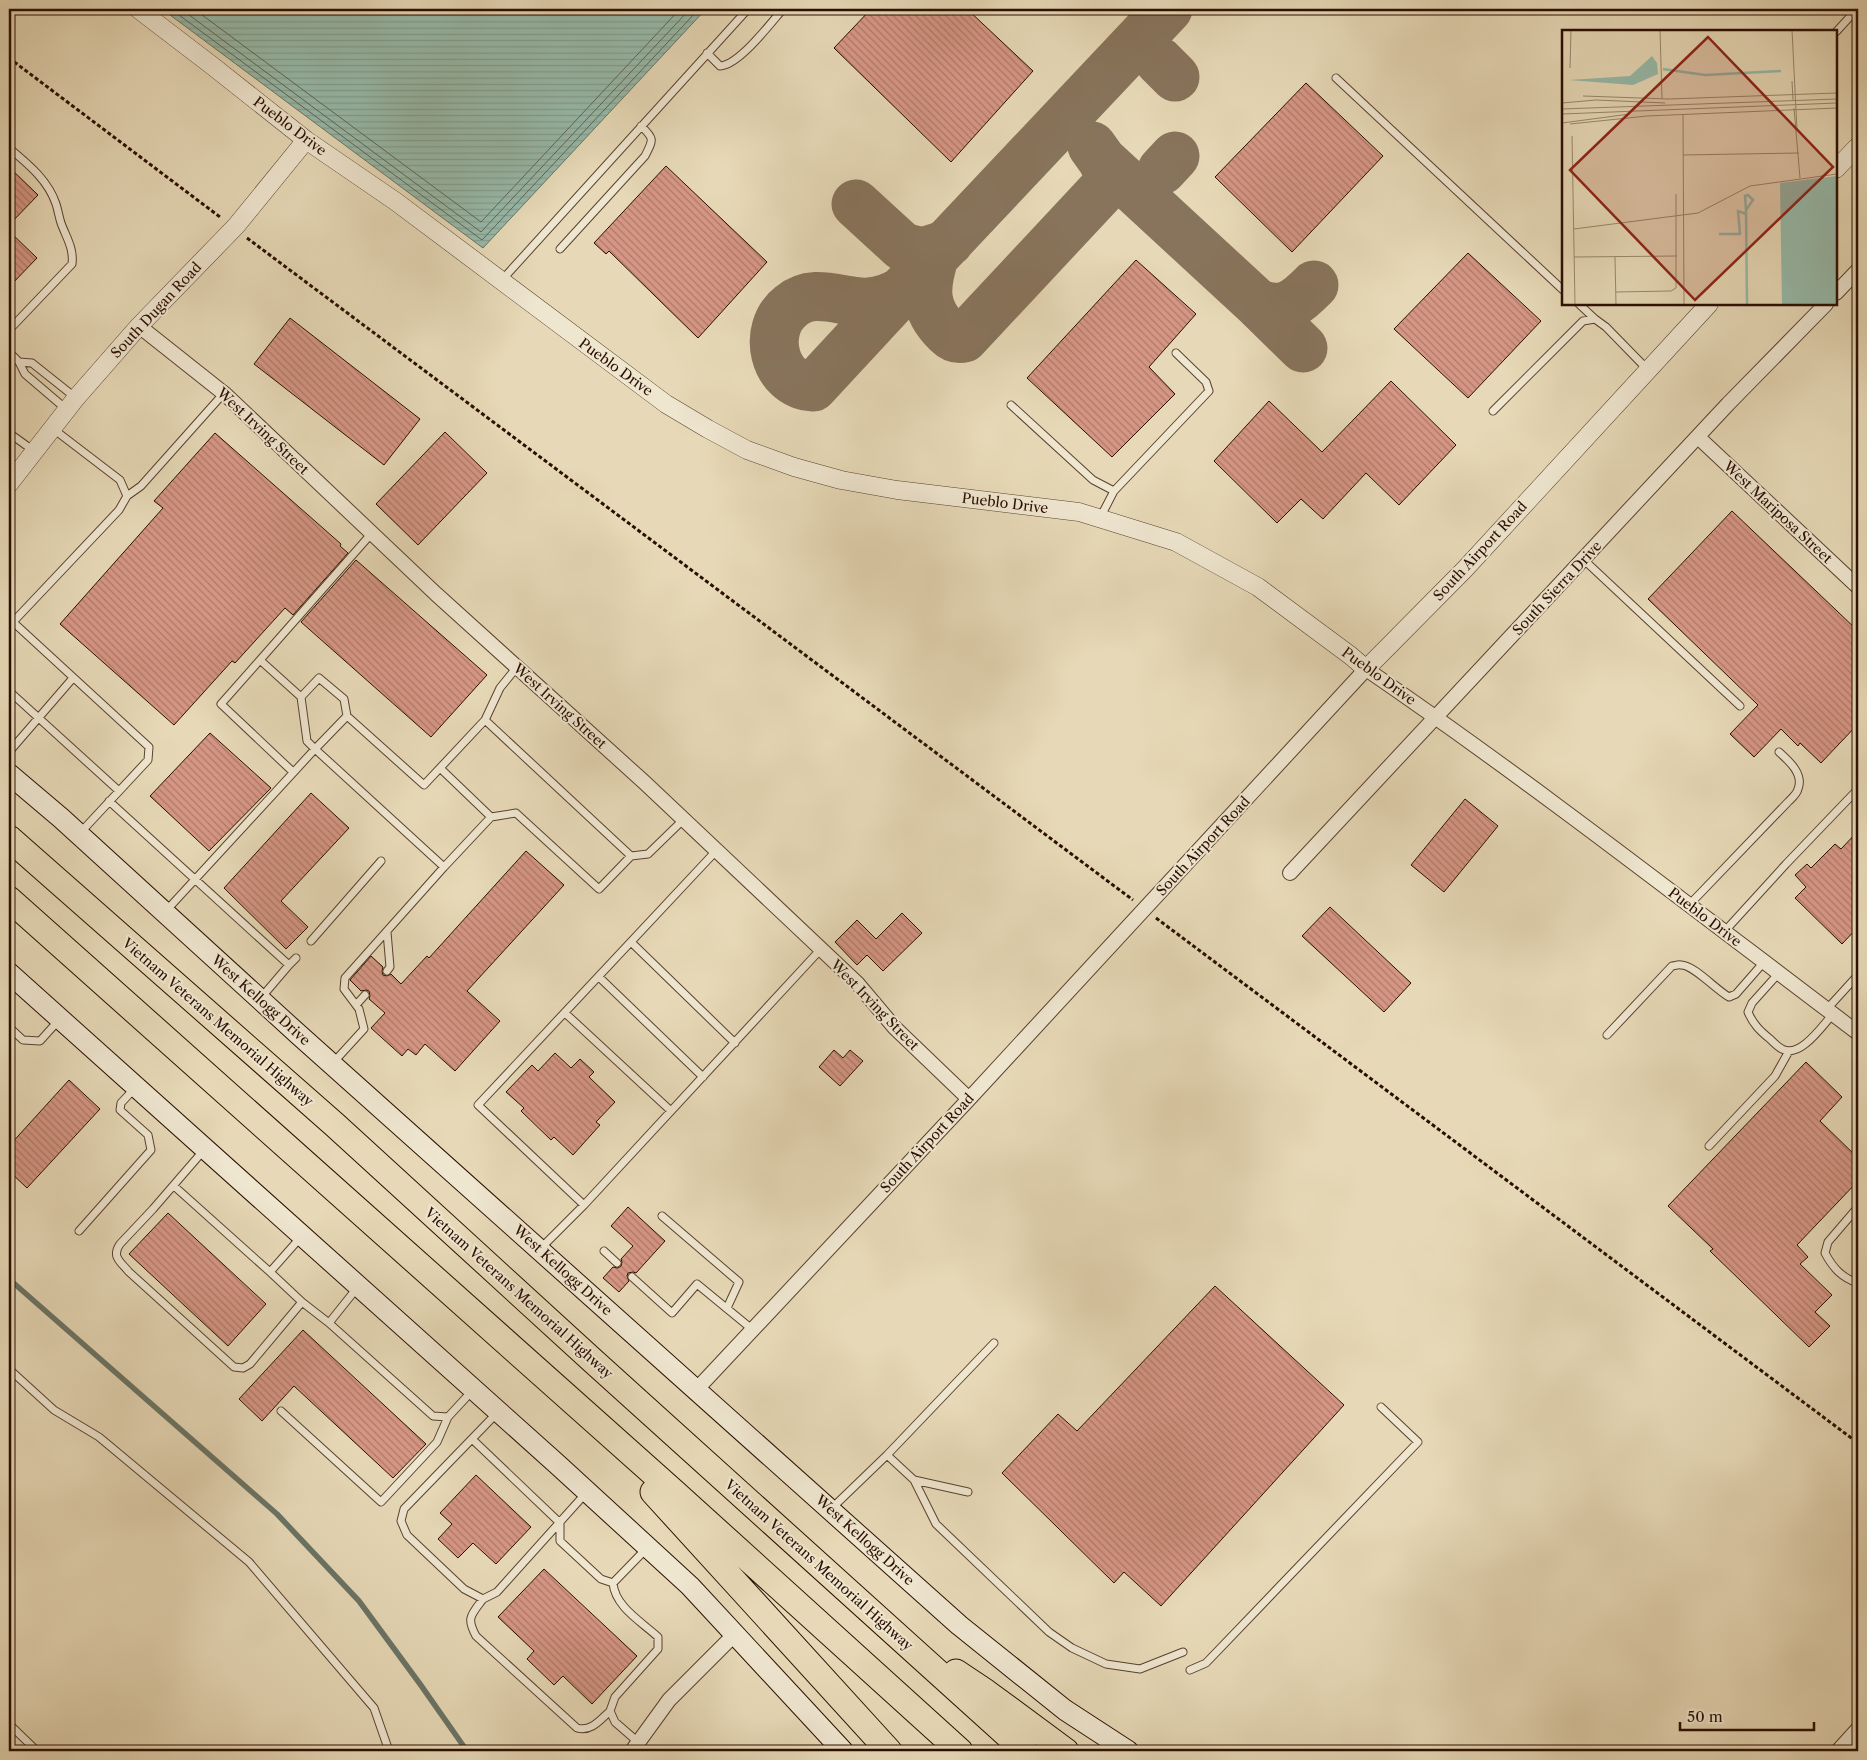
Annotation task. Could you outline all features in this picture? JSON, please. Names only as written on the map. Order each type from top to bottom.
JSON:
[{"type":"highway","name":"Vietnam Veterans Memorial Highway","points":[[9,838],[335,1125],[1025,1751]]},
{"type":"highway","points":[[9,899],[546,1377],[960,1751]]},
{"type":"highway","points":[[546,1377],[709,1552],[889,1751]]},
{"type":"highway","points":[[889,1627],[986,1692],[1066,1751]]},
{"type":"main road","name":"West Kellogg Drive","points":[[9,774],[959,1625],[1064,1710],[1128,1751]]},
{"type":"main road","points":[[9,973],[499,1411],[690,1586],[843,1751]]},
{"type":"street","name":"Pueblo Drive","points":[[138,9],[306,140],[396,201],[501,282],[666,404],[747,450],[794,467],[841,480],[897,490],[1079,512],[1176,542],[1258,587],[1366,669],[1545,796],[1858,1033]]},
{"type":"street","name":"South Dugan Road","points":[[9,484],[71,404],[139,326],[234,228],[306,140]]},
{"type":"street","points":[[1837,168],[1858,146]]},
{"type":"street","points":[[1837,293],[1858,270]]},
{"type":"street","name":"South Airport Road","points":[[697,1389],[1366,669],[1465,569],[1707,305]]},
{"type":"street","name":"South Sierra Drive","points":[[1290,874],[1698,437],[1825,305]]},
{"type":"street","name":"West Irving Street","points":[[139,326],[224,394],[372,534],[644,782],[857,983],[895,1028],[969,1098]]},
{"type":"street","name":"West Mariposa Street","points":[[1698,437],[1858,587]]},
{"type":"street","points":[[635,1747],[670,1700],[735,1634]]},
{"type":"street","points":[[1838,1751],[1858,1729]]},
{"type":"lane","points":[[501,282],[748,9]]},
{"type":"lane","points":[[707,53],[720,66],[727,66],[738,59],[783,9]]},
{"type":"lane","points":[[1837,31],[1857,9]]},
{"type":"lane","points":[[1336,78],[1562,289]]},
{"type":"lane","points":[[560,249],[645,156],[652,141],[652,136],[641,126]]},
{"type":"lane","points":[[9,148],[45,182],[56,203],[61,223],[74,254],[72,264],[9,330]]},
{"type":"lane","points":[[1579,305],[1606,327],[1648,369]]},
{"type":"lane","points":[[1493,411],[1583,321],[1595,319]]},
{"type":"lane","points":[[9,352],[19,362],[25,374],[71,404]]},
{"type":"lane","points":[[1100,518],[1114,491],[1209,391],[1206,382],[1176,353]]},
{"type":"lane","points":[[19,362],[32,363],[71,404]]},
{"type":"lane","points":[[78,834],[148,760],[149,747],[74,678],[10,623],[119,510],[127,496],[141,486],[224,394]]},
{"type":"lane","points":[[1011,405],[1093,480],[1114,491]]},
{"type":"lane","points":[[52,428],[120,480],[127,496]]},
{"type":"lane","points":[[9,433],[34,451]]},
{"type":"lane","points":[[291,775],[221,704],[372,534]]},
{"type":"lane","points":[[1584,559],[1740,706]]},
{"type":"lane","points":[[260,660],[301,697],[307,741],[444,867]]},
{"type":"lane","points":[[301,697],[318,678],[344,699],[347,716],[424,785],[485,720],[500,688],[517,667]]},
{"type":"lane","points":[[9,752],[74,678]]},
{"type":"lane","points":[[9,691],[119,791]]},
{"type":"lane","points":[[164,912],[347,716]]},
{"type":"lane","points":[[485,720],[631,856]]},
{"type":"lane","points":[[1689,905],[1798,790],[1799,776],[1790,762],[1779,752]]},
{"type":"lane","points":[[440,768],[491,816]]},
{"type":"lane","points":[[1724,932],[1858,789]]},
{"type":"lane","points":[[110,801],[288,965]]},
{"type":"lane","points":[[332,1064],[364,1029],[359,1009],[344,989],[345,978],[491,816],[516,813],[599,889],[631,856],[648,854],[683,820]]},
{"type":"lane","points":[[584,1205],[478,1106],[716,851]]},
{"type":"lane","points":[[311,941],[382,861]]},
{"type":"lane","points":[[386,932],[390,967],[387,971]]},
{"type":"lane","points":[[631,942],[735,1043]]},
{"type":"lane","points":[[540,1250],[821,950]]},
{"type":"lane","points":[[260,999],[296,958]]},
{"type":"lane","points":[[1606,1035],[1672,966],[1681,964],[1690,968],[1729,997],[1736,994],[1764,962]]},
{"type":"lane","points":[[1779,973],[1752,1003],[1748,1012],[1760,1031],[1783,1050],[1789,1051],[1803,1046],[1857,979]]},
{"type":"lane","points":[[599,977],[703,1077]]},
{"type":"lane","points":[[356,1005],[365,995]]},
{"type":"lane","points":[[565,1013],[671,1111]]},
{"type":"lane","points":[[9,1027],[23,1040],[40,1041],[61,1019]]},
{"type":"lane","points":[[1709,1146],[1775,1076],[1789,1051]]},
{"type":"lane","points":[[80,1232],[151,1150],[148,1135],[120,1110],[121,1103],[136,1086]]},
{"type":"lane","points":[[206,1148],[174,1186],[120,1244],[115,1250],[116,1255],[129,1272],[234,1367],[243,1368],[250,1364],[302,1302]]},
{"type":"lane","points":[[174,1186],[302,1302],[329,1323],[433,1416],[448,1417]]},
{"type":"lane","points":[[1858,1207],[1828,1242],[1825,1253],[1837,1271],[1846,1278],[1858,1283]]},
{"type":"lane","points":[[662,1216],[739,1282],[726,1308]]},
{"type":"lane","points":[[270,1272],[303,1235]]},
{"type":"lane","points":[[604,1251],[617,1263]]},
{"type":"lane","points":[[632,1277],[672,1313],[697,1284],[753,1330]]},
{"type":"lane","points":[[329,1323],[359,1286]]},
{"type":"lane","points":[[830,1509],[887,1455],[994,1343]]},
{"type":"lane","points":[[9,1369],[54,1410],[99,1437],[249,1562],[374,1708],[389,1751]]},
{"type":"lane","points":[[281,1411],[381,1502],[437,1442],[448,1417],[474,1389]]},
{"type":"lane","points":[[1190,1670],[1206,1663],[1418,1442],[1381,1407]]},
{"type":"lane","points":[[483,1599],[464,1589],[406,1535],[401,1521],[404,1509],[499,1411]]},
{"type":"lane","points":[[472,1439],[560,1522],[560,1541],[602,1578],[613,1583]]},
{"type":"lane","points":[[887,1455],[914,1480],[936,1524],[1049,1632],[1072,1648],[1106,1664],[1140,1669],[1183,1652]]},
{"type":"lane","points":[[914,1480],[968,1492]]},
{"type":"lane","points":[[588,1492],[497,1592],[483,1599],[472,1614],[470,1625],[476,1636],[577,1728],[584,1730],[593,1726],[610,1711],[615,1697],[658,1649],[658,1637],[620,1603],[614,1592],[613,1583],[647,1547]]},
{"type":"lane","points":[[610,1711],[615,1722],[635,1747]]},
{"type":"lane","points":[[9,1724],[37,1751]]},
{"type":"path","points":[[9,58],[1858,1443]]},
{"type":"water","points":[[162,9],[706,9],[483,248]]},
{"type":"building","points":[[871,9],[967,9],[1033,71],[951,162],[834,48]]},
{"type":"building","points":[[1306,83],[1383,156],[1292,252],[1215,177]]},
{"type":"building","points":[[666,166],[767,262],[698,338],[609,251],[606,254],[594,243]]},
{"type":"building","points":[[9,167],[38,195],[9,225]]},
{"type":"building","points":[[9,231],[37,258],[9,287]]},
{"type":"building","points":[[1468,253],[1541,321],[1468,398],[1394,329]]},
{"type":"building","points":[[1136,260],[1196,314],[1149,367],[1175,394],[1112,457],[1027,378]]},
{"type":"building","points":[[290,318],[420,419],[384,465],[254,364]]},
{"type":"building","points":[[1391,381],[1456,445],[1399,505],[1366,473],[1323,519],[1301,499],[1277,523],[1214,461],[1269,401],[1322,452]]},
{"type":"building","points":[[445,432],[487,473],[418,545],[376,504]]},
{"type":"building","points":[[215,433],[341,544],[340,546],[348,553],[293,615],[285,608],[235,663],[232,661],[174,725],[60,624],[163,508],[154,501]]},
{"type":"building","points":[[1732,511],[1858,631],[1858,724],[1821,763],[1800,743],[1798,746],[1781,729],[1754,757],[1730,734],[1758,705],[1648,599]]},
{"type":"building","points":[[356,560],[487,675],[431,737],[301,622]]},
{"type":"building","points":[[210,733],[271,788],[209,851],[150,796]]},
{"type":"building","points":[[311,793],[349,828],[281,901],[308,927],[286,949],[224,888]]},
{"type":"building","points":[[1465,799],[1498,826],[1444,892],[1411,865]]},
{"type":"building","points":[[1858,831],[1858,927],[1842,944],[1795,898],[1806,887],[1795,875],[1807,864],[1811,868],[1835,844],[1841,849]]},
{"type":"building","points":[[526,851],[564,885],[467,991],[500,1021],[455,1071],[425,1044],[416,1055],[408,1049],[402,1056],[371,1028],[385,1013],[369,999],[369,991],[361,991],[350,980],[371,956],[383,967],[383,975],[391,974],[401,984],[427,956],[429,958]]},
{"type":"building","points":[[1330,907],[1411,983],[1384,1012],[1302,936]]},
{"type":"building","points":[[902,913],[922,933],[883,971],[867,955],[857,965],[835,942],[857,920],[876,939]]},
{"type":"building","points":[[834,1050],[843,1058],[850,1050],[863,1061],[840,1086],[819,1067]]},
{"type":"building","points":[[555,1053],[571,1068],[580,1059],[594,1072],[589,1077],[615,1102],[596,1122],[600,1125],[573,1155],[554,1137],[551,1140],[521,1111],[524,1108],[506,1092],[532,1065],[538,1071]]},
{"type":"building","points":[[1806,1062],[1842,1097],[1820,1121],[1858,1158],[1858,1181],[1797,1245],[1808,1257],[1800,1264],[1832,1295],[1815,1312],[1830,1326],[1809,1347],[1710,1251],[1713,1249],[1668,1206]]},
{"type":"building","points":[[69,1080],[100,1109],[27,1188],[9,1171],[9,1146]]},
{"type":"building","points":[[628,1207],[665,1241],[636,1273],[628,1273],[629,1281],[619,1292],[603,1278],[613,1267],[618,1268],[621,1266],[621,1259],[633,1246],[611,1226]]},
{"type":"building","points":[[168,1213],[266,1304],[228,1346],[129,1254]]},
{"type":"building","points":[[1215,1286],[1344,1405],[1161,1606],[1124,1572],[1114,1583],[1002,1473],[1058,1414],[1077,1431]]},
{"type":"building","points":[[303,1330],[426,1444],[393,1478],[294,1386],[262,1421],[239,1399]]},
{"type":"building","points":[[476,1475],[531,1527],[496,1564],[473,1543],[458,1558],[438,1539],[452,1524],[440,1513]]},
{"type":"building","points":[[544,1569],[637,1656],[592,1704],[563,1676],[554,1685],[527,1659],[534,1651],[498,1617]]},
{"type":"waterway","points":[[9,1279],[277,1514],[359,1601],[467,1751]]},
{"type":"taxiway","points":[[902,291],[813,387],[799,384],[788,377],[781,367],[774,341],[776,328],[782,316],[791,306],[800,300],[819,296],[869,302],[886,298],[902,291],[1168,9]]},
{"type":"taxiway","points":[[1160,62],[1175,77]]},
{"type":"taxiway","points":[[1092,146],[1102,160],[1257,303]]},
{"type":"taxiway","points":[[1162,170],[1175,156]]},
{"type":"taxiway","points":[[934,258],[928,288],[930,306],[939,323],[952,337],[964,338],[1106,186],[1108,172],[1102,160]]},
{"type":"taxiway","points":[[856,204],[903,247],[922,252],[949,242]]},
{"type":"taxiway","points":[[1303,348],[1257,303],[1266,306],[1282,307],[1295,302],[1314,285]]}]
